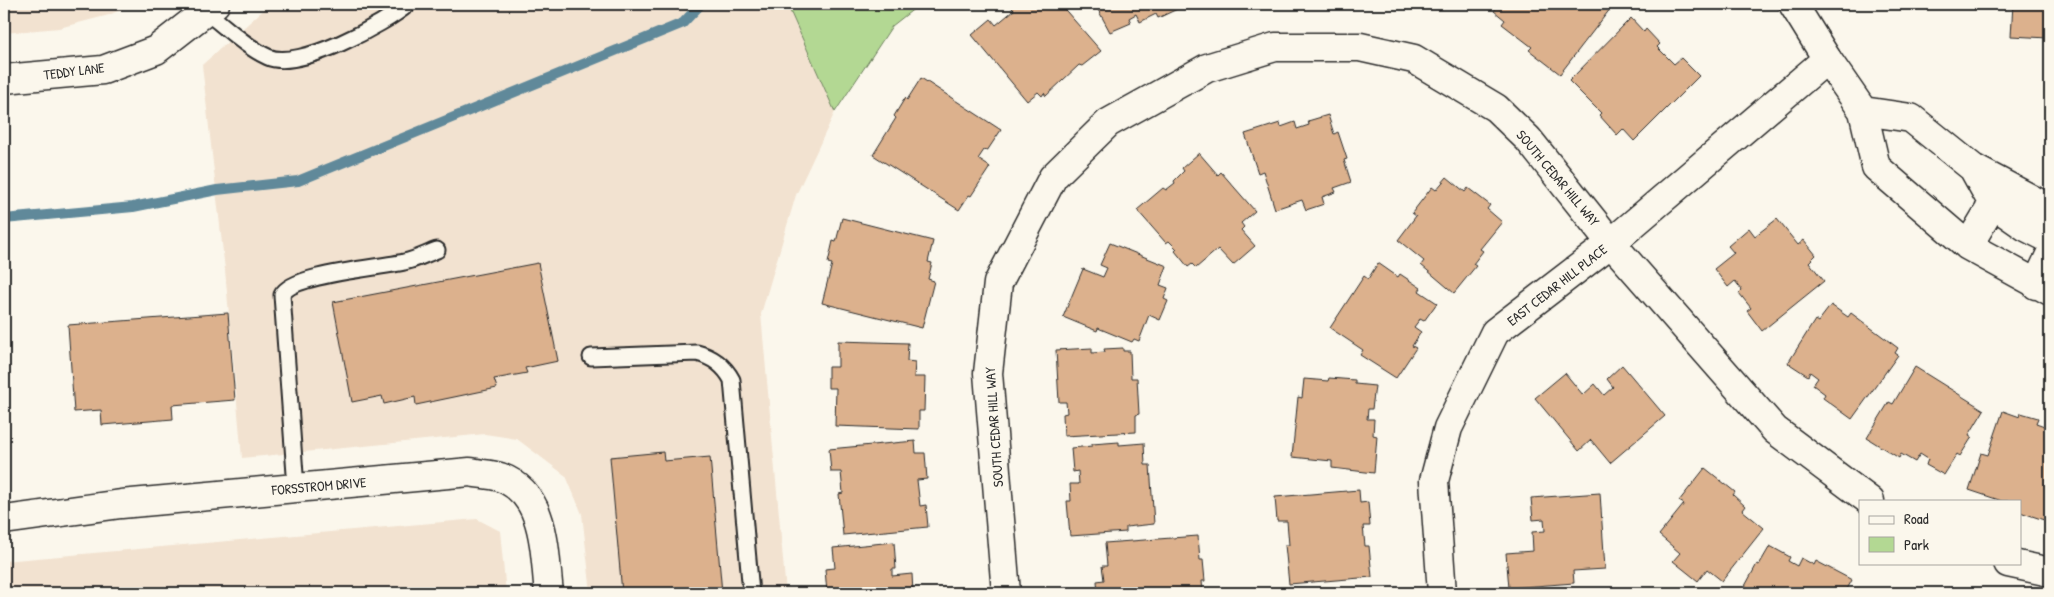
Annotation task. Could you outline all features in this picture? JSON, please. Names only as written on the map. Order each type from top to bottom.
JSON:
[{"type":"street","points":[[1793,4],[1827,59],[1863,111],[1876,167],[1968,246],[2043,288],[2050,255]]},
{"type":"street","name":"TEDDY LANE","points":[[4,79],[103,70],[156,50],[210,8]]},
{"type":"street","name":"SOUTH CEDAR HILL WAY","points":[[1006,593],[988,374],[998,283],[1053,177],[1108,123],[1207,68],[1274,47],[1360,47],[1414,59],[1496,108],[1528,139],[1611,243],[1775,430],[1869,500]]},
{"type":"street","name":"EAST CEDAR HILL PLACE","points":[[1442,593],[1434,481],[1448,428],[1495,332],[1611,243],[1827,59]]},
{"type":"street","points":[[1863,111],[1911,118],[1973,168],[2050,209]]},
{"type":"street","points":[[1973,168],[1993,204],[2026,227],[2050,238]]},
{"type":"street","points":[[1968,246],[1993,204]]},
{"type":"street","name":"FORSSTROM DRIVE","points":[[4,520],[121,504],[470,472],[500,477],[521,489],[535,508],[540,526],[549,593]]},
{"type":"street","points":[[2013,564],[2050,572]]},
{"type":"lane","points":[[210,8],[252,48],[270,58],[290,60],[360,35],[408,4]]},
{"type":"lane","points":[[296,488],[282,295],[284,290],[303,280],[406,262],[437,250]]},
{"type":"lane","points":[[591,357],[697,353],[712,357],[726,370],[732,380],[751,593]]},
{"type":"shaded area","points":[[4,4],[133,4],[109,15],[59,28],[4,33]]},
{"type":"shaded area","points":[[270,4],[787,4],[835,112],[796,195],[761,314],[786,593],[591,593],[582,514],[566,476],[517,439],[485,434],[242,458],[225,270],[202,65]]},
{"type":"shaded area","points":[[477,519],[500,531],[506,593],[4,593],[4,561]]},
{"type":"green space","points":[[787,4],[920,4],[892,26],[835,112]]},
{"type":"building","points":[[1015,4],[1060,4],[1101,51],[1082,66],[1079,65],[1046,96],[1044,93],[1042,96],[1038,92],[1027,101],[972,35],[991,19],[996,25],[1014,10],[1011,7]]},
{"type":"building","points":[[1095,4],[1188,4],[1158,18],[1156,14],[1140,22],[1136,14],[1129,18],[1131,23],[1110,32]]},
{"type":"building","points":[[1499,4],[1614,4],[1560,74],[1529,50],[1532,47],[1502,24],[1505,20],[1494,11]]},
{"type":"building","points":[[2013,4],[2050,4],[2050,57],[2047,57],[2048,38],[2011,36]]},
{"type":"building","points":[[1631,18],[1644,32],[1646,29],[1660,44],[1657,47],[1674,64],[1681,58],[1699,76],[1634,141],[1623,129],[1617,135],[1599,115],[1601,113],[1569,81]]},
{"type":"building","points":[[921,78],[1001,130],[987,151],[984,150],[978,159],[990,167],[971,196],[969,195],[959,210],[873,155],[896,118],[894,116],[905,98],[907,100]]},
{"type":"building","points":[[1328,115],[1334,134],[1338,132],[1347,159],[1344,160],[1351,182],[1334,188],[1336,192],[1322,197],[1324,204],[1306,210],[1302,200],[1275,209],[1263,171],[1258,173],[1245,134],[1280,123],[1281,127],[1295,122],[1297,129],[1309,125],[1308,121]]},
{"type":"building","points":[[1199,153],[1218,175],[1221,172],[1255,211],[1241,223],[1244,227],[1241,230],[1255,246],[1233,265],[1218,249],[1196,268],[1192,264],[1188,267],[1175,251],[1177,249],[1169,241],[1166,243],[1137,210],[1163,188],[1166,190],[1175,183],[1174,181],[1184,171],[1182,168]]},
{"type":"building","points":[[1447,177],[1465,192],[1468,188],[1490,205],[1487,209],[1502,222],[1480,249],[1483,251],[1473,264],[1476,266],[1454,293],[1421,265],[1424,261],[1398,240],[1416,216],[1412,213],[1432,187],[1436,190]]},
{"type":"building","points":[[842,218],[933,241],[928,262],[932,263],[928,279],[934,281],[922,328],[822,303],[832,264],[828,263],[833,241],[836,242]]},
{"type":"building","points":[[1777,219],[1798,245],[1804,240],[1816,255],[1809,262],[1824,281],[1762,331],[1747,311],[1751,308],[1739,293],[1742,290],[1735,281],[1728,287],[1714,269],[1734,253],[1728,246],[1749,228],[1755,236]]},
{"type":"building","points":[[1110,243],[1167,266],[1160,285],[1168,288],[1164,299],[1168,301],[1160,320],[1149,315],[1139,341],[1134,339],[1132,342],[1098,328],[1097,331],[1063,317],[1083,269],[1103,277],[1107,268],[1100,265]]},
{"type":"building","points":[[538,263],[558,361],[525,368],[527,373],[494,379],[497,388],[416,405],[415,397],[384,404],[382,396],[352,402],[333,302]]},
{"type":"building","points":[[1378,263],[1398,277],[1400,274],[1421,288],[1419,291],[1437,303],[1424,321],[1420,319],[1414,327],[1421,332],[1412,346],[1416,348],[1396,378],[1360,355],[1363,350],[1330,328],[1364,276],[1368,279]]},
{"type":"building","points":[[1831,305],[1848,317],[1851,313],[1898,348],[1895,353],[1898,355],[1852,419],[1823,398],[1825,394],[1813,385],[1818,378],[1810,372],[1808,376],[1788,363],[1815,320],[1818,322]]},
{"type":"building","points":[[228,313],[235,400],[172,405],[173,419],[102,425],[101,410],[74,412],[68,325]]},
{"type":"building","points":[[838,341],[908,343],[907,361],[915,362],[914,377],[925,377],[924,411],[919,411],[919,429],[835,426],[836,388],[828,388],[828,367],[838,367]]},
{"type":"building","points":[[1092,348],[1092,353],[1105,352],[1104,349],[1123,348],[1123,351],[1130,351],[1131,378],[1137,378],[1139,414],[1136,415],[1136,432],[1064,436],[1063,414],[1067,413],[1066,402],[1059,402],[1056,350]]},
{"type":"building","points":[[1622,365],[1665,416],[1610,463],[1591,440],[1579,451],[1535,398],[1565,373],[1583,395],[1595,384],[1604,395],[1613,387],[1607,379]]},
{"type":"building","points":[[1915,367],[1984,410],[1969,435],[1972,437],[1960,456],[1957,454],[1944,475],[1926,465],[1928,459],[1920,454],[1915,462],[1901,454],[1899,458],[1867,438],[1889,402],[1893,404]]},
{"type":"building","points":[[1329,378],[1355,380],[1355,384],[1375,386],[1372,409],[1368,409],[1367,419],[1374,419],[1373,435],[1377,436],[1374,473],[1332,468],[1332,461],[1292,457],[1298,397],[1302,398],[1304,379],[1328,381]]},
{"type":"building","points":[[2003,411],[2020,417],[2021,413],[2038,418],[2036,423],[2050,428],[2050,522],[2022,513],[2022,500],[1999,500],[1969,490],[1981,453],[1988,455]]},
{"type":"building","points":[[915,441],[916,453],[925,453],[927,479],[917,480],[920,506],[926,505],[928,527],[843,535],[839,494],[843,493],[841,472],[831,472],[829,449]]},
{"type":"building","points":[[1119,442],[1119,445],[1144,443],[1145,465],[1150,465],[1154,524],[1126,527],[1126,532],[1070,536],[1067,501],[1071,501],[1070,484],[1079,484],[1078,471],[1073,472],[1071,448]]},
{"type":"building","points":[[663,452],[664,461],[710,457],[722,593],[622,593],[610,457]]},
{"type":"building","points":[[1705,468],[1735,492],[1733,495],[1745,506],[1742,510],[1764,528],[1722,581],[1707,569],[1698,581],[1673,561],[1680,553],[1659,535],[1684,504],[1679,501]]},
{"type":"building","points":[[1359,490],[1360,503],[1368,502],[1370,526],[1363,526],[1365,546],[1369,546],[1372,577],[1289,584],[1285,545],[1289,545],[1287,521],[1277,521],[1275,497]]},
{"type":"building","points":[[1600,493],[1605,569],[1573,571],[1574,583],[1509,588],[1506,553],[1533,551],[1532,532],[1545,531],[1544,519],[1533,520],[1531,498]]},
{"type":"building","points":[[1198,536],[1200,560],[1203,560],[1205,581],[1202,581],[1203,593],[1098,593],[1097,581],[1104,580],[1102,566],[1107,566],[1105,543]]},
{"type":"building","points":[[894,542],[896,569],[892,569],[892,576],[912,574],[913,593],[827,593],[825,569],[835,568],[833,548]]},
{"type":"building","points":[[1770,546],[1790,557],[1788,561],[1797,566],[1801,558],[1814,565],[1816,561],[1852,580],[1845,593],[1744,593],[1747,587],[1745,586],[1757,564],[1759,565]]},
{"type":"waterway","points":[[4,219],[133,207],[217,190],[298,181],[683,23],[701,4]]}]
